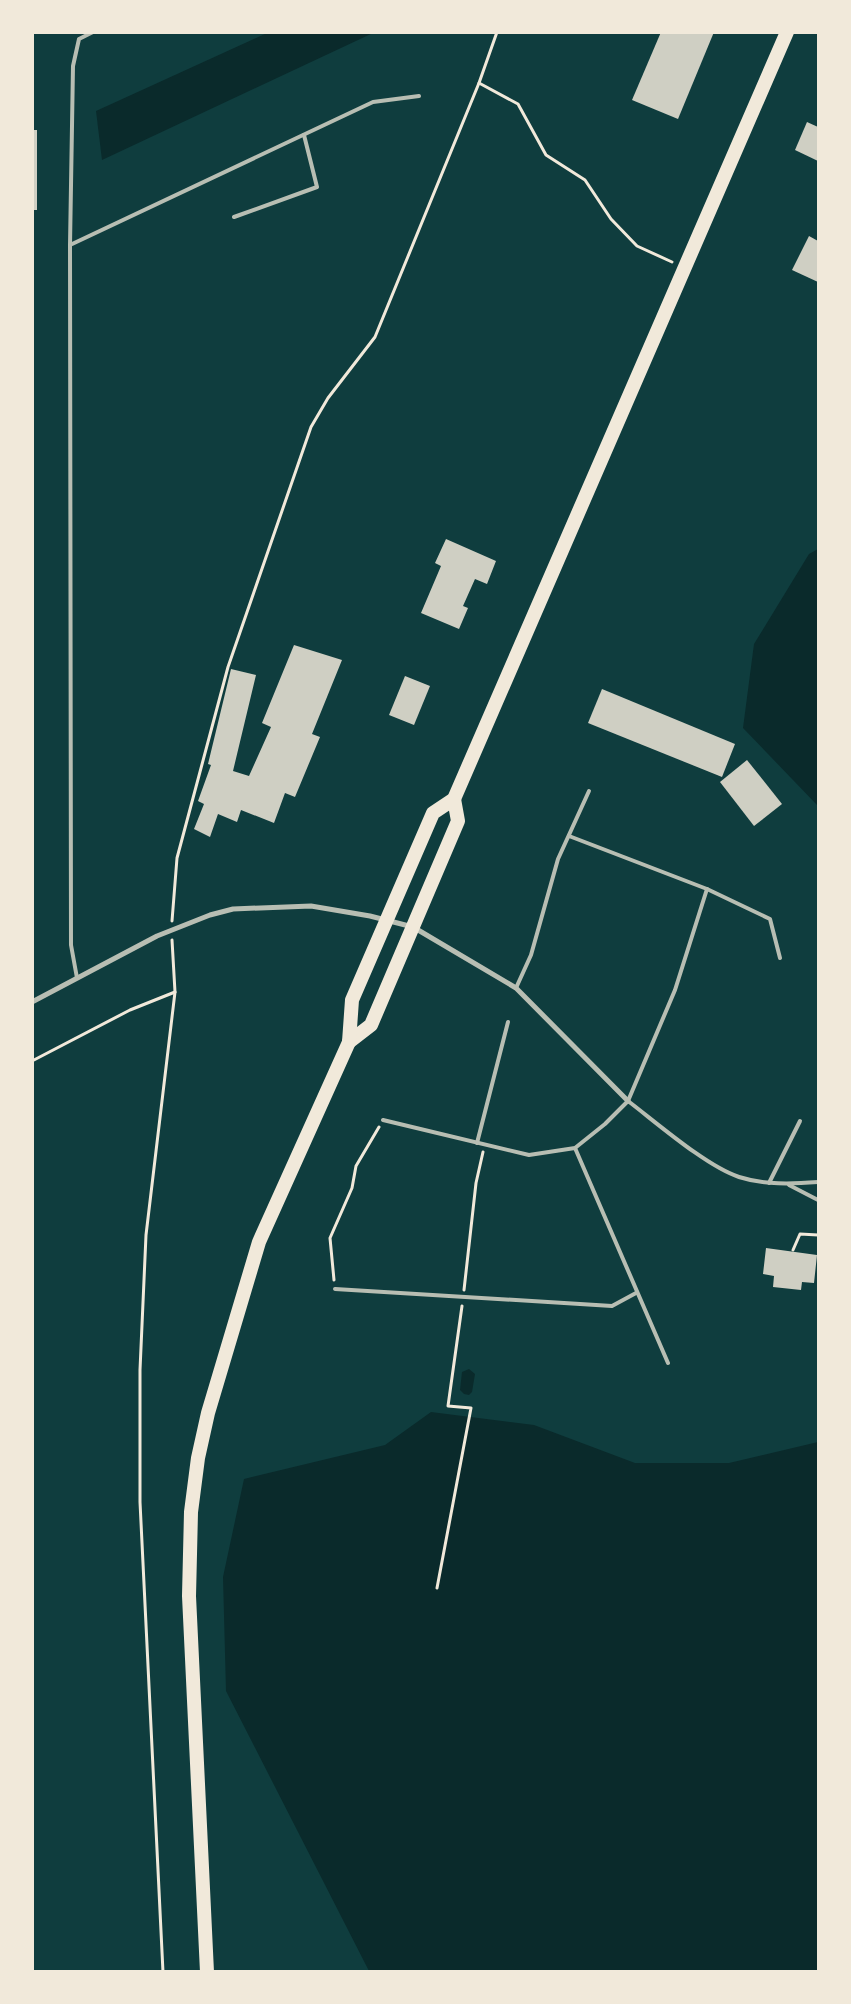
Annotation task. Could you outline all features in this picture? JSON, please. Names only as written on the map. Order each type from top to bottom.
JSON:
[{"type":"highway","points":[[207,1972],[189,1596],[191,1512],[198,1458],[208,1413],[259,1242],[349,1042],[352,1000],[433,813],[454,799],[787,32]]},
{"type":"highway","points":[[349,1042],[371,1025],[458,821],[454,799]]},
{"type":"street","points":[[32,1002],[172,930],[210,915],[233,909],[312,906],[388,919],[413,926],[516,988],[628,1102]]},
{"type":"lane","points":[[76,32],[79,39],[73,66],[70,245],[71,945],[77,978]]},
{"type":"lane","points":[[79,39],[93,32]]},
{"type":"lane","points":[[70,245],[373,102],[419,96]]},
{"type":"lane","points":[[234,217],[318,187],[304,135]]},
{"type":"lane","points":[[516,988],[531,955],[558,859],[589,791]]},
{"type":"lane","points":[[569,836],[707,889],[770,919],[780,958]]},
{"type":"lane","points":[[382,1120],[529,1154],[575,1148],[605,1124],[628,1102],[675,990],[707,889]]},
{"type":"lane","points":[[477,1143],[508,1022]]},
{"type":"lane","points":[[628,1102],[723,1169],[739,1177],[769,1183],[818,1182]]},
{"type":"lane","points":[[769,1183],[800,1121]]},
{"type":"lane","points":[[575,1148],[636,1293],[668,1363]]},
{"type":"lane","points":[[787,1184],[818,1200]]},
{"type":"lane","points":[[335,1289],[612,1306],[636,1293]]},
{"type":"path","points":[[162,1972],[140,1502],[140,1370],[146,1235],[175,992],[172,930],[177,858],[228,667],[311,427],[328,398],[375,337],[479,83],[497,32]]},
{"type":"path","points":[[479,83],[518,104],[546,155],[585,180],[612,219],[637,246],[685,268]]},
{"type":"path","points":[[32,1062],[130,1010],[175,992]]},
{"type":"path","points":[[335,1289],[330,1238],[352,1188],[356,1166],[382,1120]]},
{"type":"path","points":[[793,1250],[800,1234],[818,1235]]},
{"type":"path","points":[[437,1588],[469,1417]]},
{"type":"water","points":[[267,33],[373,33],[102,160],[96,111]]},
{"type":"water","points":[[818,549],[818,806],[743,728],[754,644],[809,554]]},
{"type":"water","points":[[469,1369],[475,1374],[472,1392],[469,1395],[464,1394],[460,1390],[462,1372]]},
{"type":"water","points":[[431,1412],[534,1425],[635,1463],[729,1463],[818,1442],[818,1971],[369,1971],[226,1691],[223,1577],[244,1479],[385,1445]]},
{"type":"building","points":[[661,32],[714,32],[678,119],[632,100]]},
{"type":"building","points":[[807,122],[818,127],[818,161],[795,150]]},
{"type":"building","points":[[32,130],[37,130],[37,210],[32,210]]},
{"type":"building","points":[[809,236],[818,241],[818,282],[792,270]]},
{"type":"building","points":[[446,539],[496,561],[487,584],[475,579],[463,606],[468,608],[459,629],[421,613],[441,566],[435,563]]},
{"type":"building","points":[[294,645],[342,660],[312,734],[320,737],[295,797],[285,793],[274,823],[241,810],[237,822],[218,814],[210,837],[194,829],[204,804],[198,801],[211,765],[208,764],[231,669],[256,675],[233,771],[249,776],[271,727],[262,723]]},
{"type":"building","points":[[405,676],[430,686],[414,725],[389,715]]},
{"type":"building","points":[[602,689],[735,744],[722,777],[588,723]]},
{"type":"building","points":[[747,760],[782,804],[754,826],[720,782]]},
{"type":"building","points":[[766,1248],[817,1255],[814,1283],[802,1282],[801,1290],[773,1287],[774,1276],[763,1274]]}]
